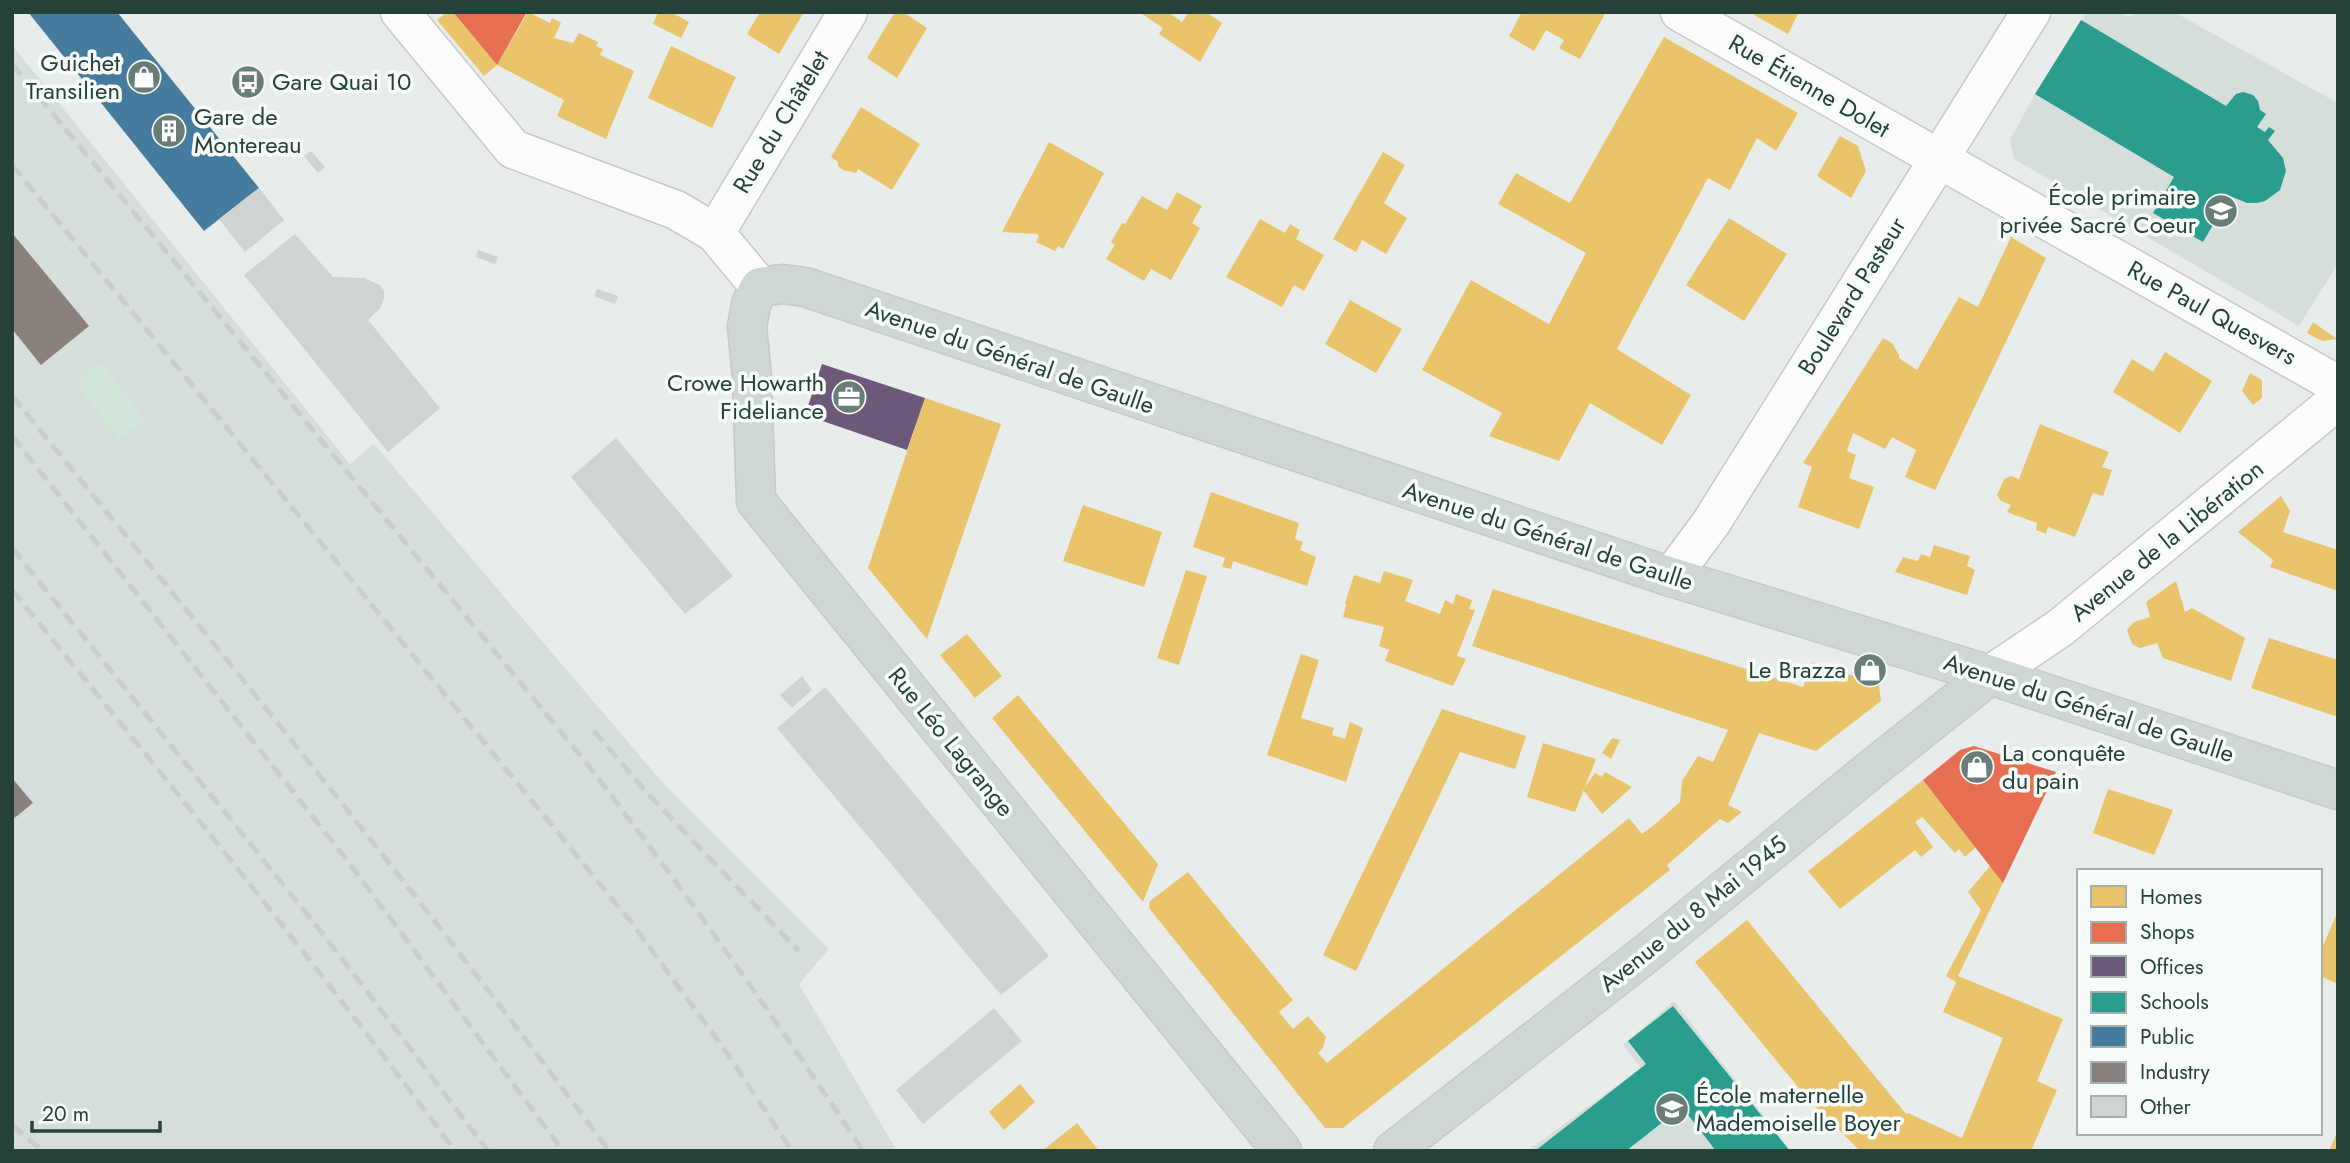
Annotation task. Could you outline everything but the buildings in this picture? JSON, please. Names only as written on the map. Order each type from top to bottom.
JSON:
[{"type":"main road","name":"Avenue du Général de Gaulle","points":[[760,287],[782,284],[805,287],[1671,577],[1990,674],[2338,790]]},
{"type":"main road","name":"Rue Léo Lagrange","points":[[760,287],[751,304],[747,327],[752,377],[756,501],[1282,1151]]},
{"type":"main road","name":"Avenue du 8 Mai 1945","points":[[1393,1151],[1647,953],[1990,674]]},
{"type":"street","points":[[400,12],[513,149],[676,209],[715,233],[760,287]]},
{"type":"street","name":"Rue du Châtelet","points":[[715,233],[848,12]]},
{"type":"street","name":"Rue Étienne Dolet","points":[[1680,12],[1938,159]]},
{"type":"street","name":"Boulevard Pasteur","points":[[1671,577],[1711,523],[2031,12]]},
{"type":"street","name":"Rue Paul Quesvers","points":[[1938,159],[2338,385]]},
{"type":"street","name":"Avenue de la Libération","points":[[1990,674],[2060,628],[2338,400]]},
{"type":"shaded area","name":"École primaire privée Sacré Coeur","points":[[2087,12],[2117,12],[2131,17],[2136,12],[2174,12],[2338,103],[2338,264],[2299,326],[2014,159],[2010,140],[2035,94]]},
{"type":"shaded area","points":[[12,45],[350,464],[374,444],[663,783],[829,949],[799,984],[897,1151],[12,1151]]},
{"type":"shaded area","name":"École maternelle Mademoiselle Boyer","points":[[1674,1001],[1791,1151],[1527,1151],[1641,1068],[1623,1045]]},
{"type":"green space","points":[[101,363],[145,419],[120,439],[75,383]]},
{"type":"railway","points":[[12,64],[588,765],[729,955],[863,1151]]},
{"type":"railway","points":[[12,165],[631,922],[727,1053],[792,1151]]},
{"type":"railway","points":[[12,396],[390,864],[609,1151]]},
{"type":"railway","points":[[12,436],[347,860],[563,1151]]},
{"type":"railway","points":[[12,548],[327,939],[488,1151]]},
{"type":"railway","points":[[12,590],[292,938],[455,1151]]},
{"type":"railway","points":[[594,731],[647,793],[799,951]]},
{"type":"railway","points":[[12,1125],[43,1151]]},
{"type":"place","name":"Guichet Transilien","points":[[144,77]]},
{"type":"place","name":"Gare Quai 10","points":[[248,82]]},
{"type":"place","name":"Gare de Montereau","points":[[169,131]]},
{"type":"place","name":"École primaire privée Sacré Coeur","points":[[2221,211]]},
{"type":"place","name":"Crowe Howarth Fideliance","points":[[849,397]]},
{"type":"place","name":"Le Brazza","points":[[1870,670]]},
{"type":"place","name":"La conquête du pain","points":[[1977,767]]},
{"type":"place","name":"École maternelle Mademoiselle Boyer","points":[[1672,1109]]}]
